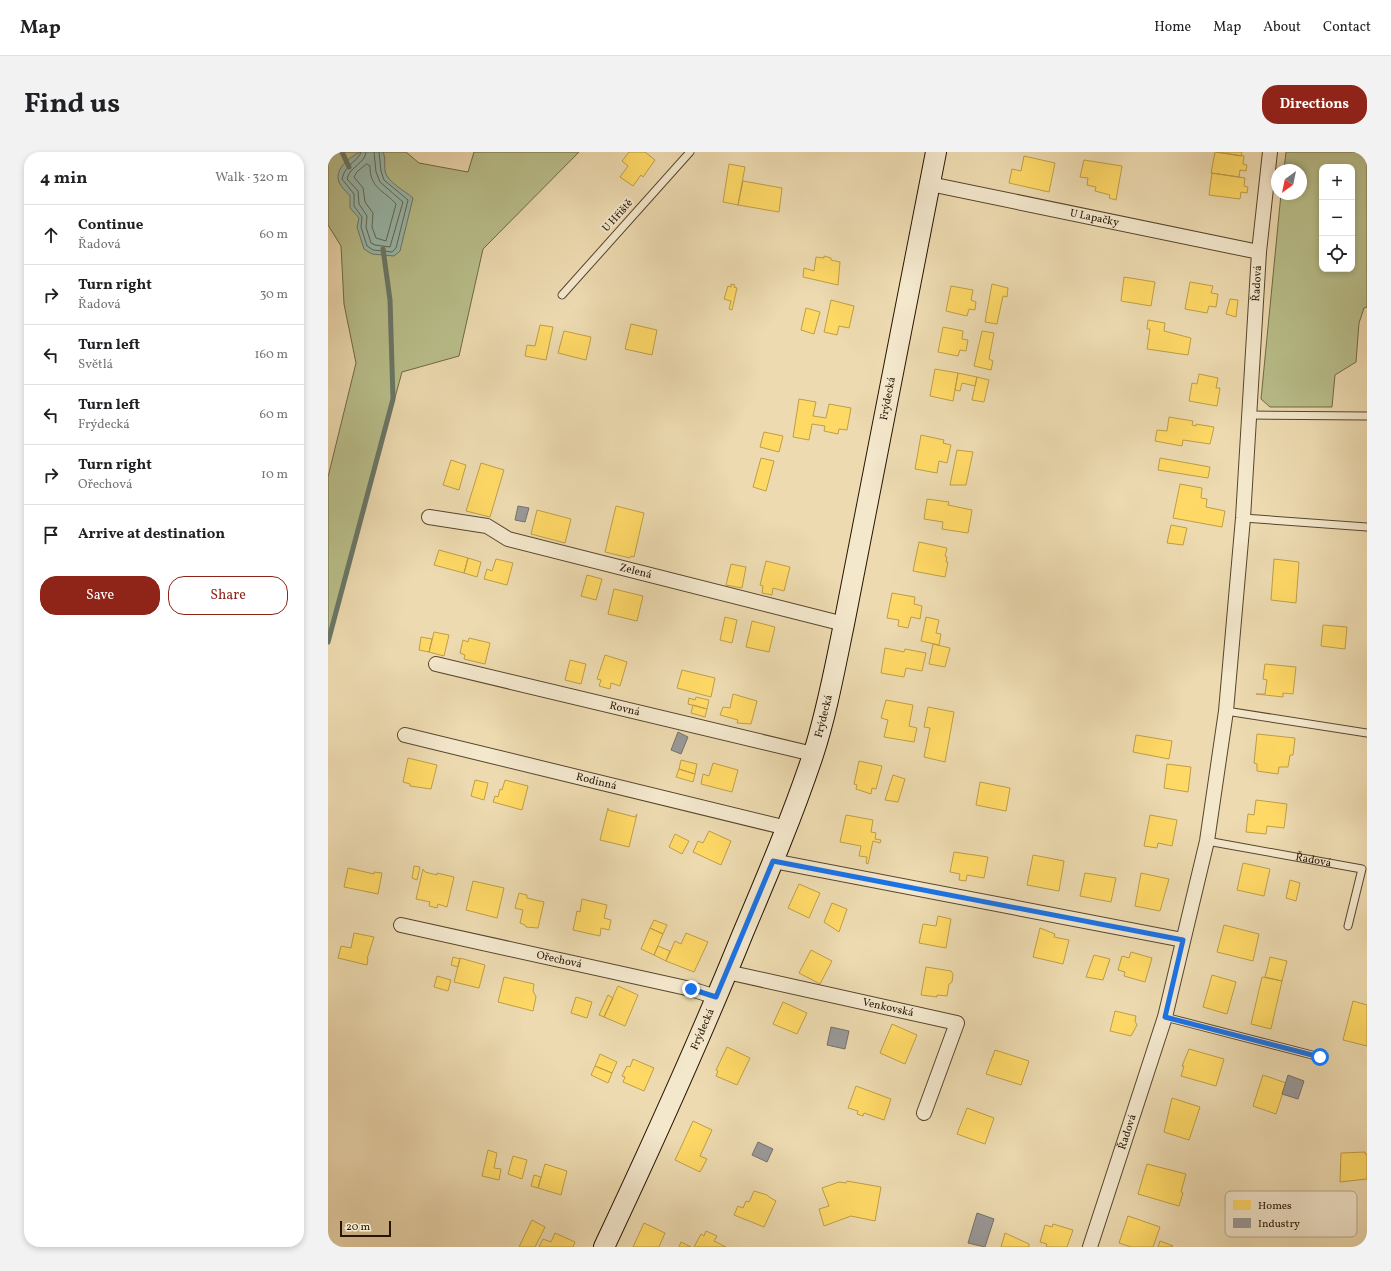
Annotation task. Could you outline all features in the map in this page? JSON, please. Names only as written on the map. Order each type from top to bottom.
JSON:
[{"type":"main road","name":"Frýdecká","points":[[604,1247],[662,1125],[727,972],[787,828],[813,754],[829,693],[844,624],[936,152]]},
{"type":"street","name":"Řadová","points":[[1090,1247],[1165,1017],[1207,841],[1226,711],[1243,518],[1259,252],[1270,152]]},
{"type":"street","name":"U Lapačky","points":[[930,184],[1259,252]]},
{"type":"street","name":"Zelená","points":[[429,517],[487,526],[508,539],[844,624]]},
{"type":"street","name":"Rovná","points":[[436,664],[813,754]]},
{"type":"street","name":"Rodinná","points":[[405,735],[787,828]]},
{"type":"street","points":[[773,861],[1183,940]]},
{"type":"street","name":"Ořechová","points":[[401,925],[691,989],[716,997]]},
{"type":"street","name":"Venkovská","points":[[727,972],[956,1023],[924,1113]]},
{"type":"lane","name":"U Hřiště","points":[[562,295],[690,152]]},
{"type":"lane","points":[[1249,415],[1367,416]]},
{"type":"lane","points":[[1243,518],[1367,527]]},
{"type":"lane","points":[[1226,711],[1367,733]]},
{"type":"lane","name":"Řadová","points":[[1207,841],[1362,869],[1348,926]]},
{"type":"lane","points":[[1165,1017],[1320,1057]]},
{"type":"green space","points":[[328,152],[406,152],[419,163],[468,172],[474,152],[579,152],[483,249],[459,356],[402,372],[328,642],[328,477],[356,363],[344,304],[341,246],[328,225]]},
{"type":"green space","points":[[1286,152],[1367,152],[1367,307],[1364,308],[1359,323],[1356,362],[1335,375],[1332,407],[1270,407],[1261,399],[1280,200],[1307,200],[1307,164],[1285,164]]},
{"type":"water","points":[[360,152],[383,152],[386,175],[393,183],[413,198],[400,251],[394,256],[372,254],[364,249],[357,227],[359,218],[350,208],[350,196],[341,186],[338,179],[338,174],[343,165]]},
{"type":"building: Homes","points":[[629,152],[645,152],[655,160],[643,177],[641,175],[633,186],[620,177],[628,166],[622,161]]},
{"type":"building: Homes","points":[[1215,152],[1244,156],[1243,164],[1247,165],[1246,171],[1240,170],[1239,177],[1211,173]]},
{"type":"building: Homes","points":[[1216,152],[1242,152],[1241,156]]},
{"type":"building: Homes","points":[[1024,156],[1055,163],[1049,192],[1009,183],[1012,169],[1021,171]]},
{"type":"building: Homes","points":[[1084,160],[1122,166],[1116,200],[1109,198],[1110,195],[1095,191],[1096,187],[1087,185],[1088,178],[1080,177]]},
{"type":"building: Homes","points":[[729,164],[745,167],[738,205],[723,202]]},
{"type":"building: Homes","points":[[1212,173],[1245,178],[1244,186],[1248,187],[1247,193],[1241,192],[1240,199],[1209,195]]},
{"type":"building: Homes","points":[[743,181],[782,188],[779,212],[738,205]]},
{"type":"building: Homes","points":[[824,256],[831,258],[831,260],[840,262],[838,285],[803,277],[804,268],[814,271],[816,257],[824,258]]},
{"type":"building: Homes","points":[[1124,277],[1155,282],[1151,306],[1121,301]]},
{"type":"building: Homes","points":[[1190,282],[1213,286],[1211,293],[1218,294],[1216,307],[1209,306],[1207,313],[1185,309]]},
{"type":"building: Homes","points":[[731,284],[735,285],[734,287],[737,288],[732,310],[729,309],[731,301],[724,299],[728,286],[731,287]]},
{"type":"building: Homes","points":[[992,284],[1008,288],[1007,297],[1003,296],[997,324],[985,322]]},
{"type":"building: Homes","points":[[951,286],[973,290],[971,300],[976,302],[975,310],[969,309],[967,316],[946,311]]},
{"type":"building: Homes","points":[[1230,299],[1238,300],[1236,317],[1226,314]]},
{"type":"building: Homes","points":[[831,300],[854,306],[849,328],[839,326],[837,335],[824,332]]},
{"type":"building: Homes","points":[[806,308],[820,312],[814,334],[801,330]]},
{"type":"building: Homes","points":[[1148,320],[1165,323],[1164,331],[1191,338],[1188,355],[1147,349],[1150,329],[1147,329]]},
{"type":"building: Homes","points":[[631,324],[657,330],[652,355],[625,349]]},
{"type":"building: Homes","points":[[540,325],[553,327],[546,360],[525,356],[527,345],[535,346]]},
{"type":"building: Homes","points":[[943,327],[963,331],[962,339],[968,340],[966,351],[960,350],[958,356],[938,352]]},
{"type":"building: Homes","points":[[564,331],[591,337],[586,360],[558,353]]},
{"type":"building: Homes","points":[[982,331],[994,333],[989,359],[993,361],[991,370],[974,366]]},
{"type":"building: Homes","points":[[935,369],[958,373],[953,401],[930,396]]},
{"type":"building: Homes","points":[[958,373],[977,377],[975,386],[962,383],[960,391],[955,390]]},
{"type":"building: Homes","points":[[1199,374],[1218,378],[1216,388],[1220,388],[1217,406],[1189,401],[1192,383],[1197,384]]},
{"type":"building: Homes","points":[[977,377],[989,380],[984,402],[972,400]]},
{"type":"building: Homes","points":[[799,399],[816,402],[813,416],[826,418],[829,404],[851,408],[847,430],[839,429],[838,434],[824,431],[825,426],[812,424],[809,440],[793,437]]},
{"type":"building: Homes","points":[[1169,417],[1193,421],[1192,425],[1196,426],[1196,424],[1214,427],[1210,444],[1183,440],[1182,446],[1155,441],[1157,430],[1167,431]]},
{"type":"building: Homes","points":[[764,432],[783,436],[779,452],[760,447]]},
{"type":"building: Homes","points":[[921,435],[944,440],[943,443],[951,445],[947,463],[939,461],[937,473],[915,469]]},
{"type":"building: Homes","points":[[957,450],[973,452],[966,485],[950,485]]},
{"type":"building: Homes","points":[[761,458],[774,461],[766,491],[753,487]]},
{"type":"building: Homes","points":[[1160,458],[1210,467],[1208,478],[1158,470]]},
{"type":"building: Homes","points":[[451,460],[466,465],[459,490],[443,485]]},
{"type":"building: Homes","points":[[481,463],[504,470],[490,517],[466,511]]},
{"type":"building: Homes","points":[[1180,484],[1202,488],[1201,498],[1207,499],[1206,507],[1225,511],[1222,527],[1173,518]]},
{"type":"building: Homes","points":[[927,499],[949,502],[948,505],[972,510],[968,533],[942,529],[943,522],[924,519]]},
{"type":"building: Homes","points":[[616,506],[644,513],[634,557],[631,556],[630,558],[605,552]]},
{"type":"building: Homes","points":[[537,510],[571,519],[565,543],[531,534]]},
{"type":"building: Homes","points":[[1171,525],[1187,528],[1183,545],[1167,543]]},
{"type":"building: Homes","points":[[919,542],[947,548],[945,556],[947,557],[946,562],[948,562],[945,577],[913,571]]},
{"type":"building: Homes","points":[[439,550],[468,558],[464,573],[434,565]]},
{"type":"building: Homes","points":[[468,558],[481,562],[477,577],[464,573]]},
{"type":"building: Homes","points":[[496,559],[513,563],[507,585],[484,579],[487,569],[492,571]]},
{"type":"building: Homes","points":[[1274,559],[1299,562],[1296,603],[1271,600]]},
{"type":"building: Homes","points":[[766,561],[790,567],[784,591],[773,588],[772,595],[762,593],[763,586],[760,585]]},
{"type":"building: Homes","points":[[731,564],[746,567],[742,588],[726,585]]},
{"type":"building: Homes","points":[[587,575],[602,579],[596,600],[581,596]]},
{"type":"building: Homes","points":[[614,589],[643,596],[637,621],[608,614]]},
{"type":"building: Homes","points":[[892,593],[915,597],[914,604],[922,606],[920,619],[911,617],[908,628],[898,626],[899,620],[887,618]]},
{"type":"building: Homes","points":[[725,617],[737,620],[732,643],[720,640]]},
{"type":"building: Homes","points":[[926,617],[939,620],[936,633],[941,634],[939,645],[921,641]]},
{"type":"building: Homes","points":[[752,621],[775,627],[769,652],[746,647]]},
{"type":"building: Homes","points":[[1323,625],[1347,627],[1345,649],[1321,646]]},
{"type":"building: Homes","points":[[434,632],[449,635],[444,656],[429,652]]},
{"type":"building: Homes","points":[[421,637],[432,639],[429,652],[419,650]]},
{"type":"building: Homes","points":[[469,638],[490,643],[485,664],[464,659],[465,655],[460,653],[463,640],[468,642]]},
{"type":"building: Homes","points":[[933,644],[950,648],[945,667],[929,664]]},
{"type":"building: Homes","points":[[885,648],[904,652],[905,649],[926,653],[922,671],[906,668],[904,677],[881,673]]},
{"type":"building: Homes","points":[[605,655],[627,662],[620,686],[611,683],[610,689],[599,686],[601,680],[597,679]]},
{"type":"building: Homes","points":[[570,660],[586,664],[581,684],[565,680]]},
{"type":"building: Homes","points":[[1265,664],[1296,667],[1293,694],[1283,693],[1283,697],[1256,694],[1265,694],[1267,680],[1263,679]]},
{"type":"building: Homes","points":[[682,670],[715,678],[711,697],[677,688]]},
{"type":"building: Homes","points":[[733,694],[757,701],[751,724],[737,723],[738,720],[720,715],[723,707],[730,708]]},
{"type":"building: Homes","points":[[696,697],[709,700],[707,709],[688,704],[689,698],[695,700]]},
{"type":"building: Homes","points":[[886,700],[913,705],[909,726],[917,728],[914,742],[884,737],[888,720],[881,718]]},
{"type":"building: Homes","points":[[693,705],[707,709],[705,717],[691,713]]},
{"type":"building: Homes","points":[[928,707],[954,712],[945,762],[924,757],[930,728],[924,727]]},
{"type":"building: Homes","points":[[1257,734],[1295,738],[1293,755],[1290,755],[1288,767],[1279,767],[1278,774],[1257,771],[1257,764],[1254,763]]},
{"type":"building: Homes","points":[[1136,735],[1172,741],[1169,759],[1133,752]]},
{"type":"building: Homes","points":[[408,758],[437,765],[431,789],[410,786],[410,784],[403,782]]},
{"type":"building: Homes","points":[[681,760],[697,764],[695,774],[679,769]]},
{"type":"building: Homes","points":[[859,761],[882,766],[876,789],[872,788],[871,794],[856,789],[857,785],[854,784]]},
{"type":"building: Homes","points":[[713,763],[738,770],[732,792],[701,784],[703,774],[709,776]]},
{"type":"building: Homes","points":[[1167,764],[1191,767],[1188,792],[1164,788]]},
{"type":"building: Homes","points":[[679,769],[695,774],[693,782],[676,777]]},
{"type":"building: Homes","points":[[893,775],[905,779],[898,802],[885,800]]},
{"type":"building: Homes","points":[[475,780],[488,783],[484,800],[471,796]]},
{"type":"building: Homes","points":[[505,780],[528,786],[522,810],[493,802],[495,796],[498,797],[500,789],[502,790]]},
{"type":"building: Homes","points":[[980,782],[1010,788],[1006,811],[976,805]]},
{"type":"building: Homes","points":[[1256,800],[1287,804],[1284,828],[1267,826],[1266,834],[1246,832],[1248,814],[1254,815]]},
{"type":"building: Homes","points":[[608,808],[608,810],[635,817],[637,814],[629,847],[600,840]]},
{"type":"building: Homes","points":[[846,815],[873,820],[871,832],[876,833],[875,839],[881,840],[880,843],[873,841],[868,864],[866,863],[867,857],[859,856],[861,846],[840,842]]},
{"type":"building: Homes","points":[[1150,815],[1177,820],[1172,846],[1158,843],[1157,848],[1144,846]]},
{"type":"building: Homes","points":[[709,831],[731,841],[721,865],[693,852],[698,841],[703,843]]},
{"type":"building: Homes","points":[[675,834],[689,841],[682,854],[669,847]]},
{"type":"building: Homes","points":[[954,852],[988,857],[984,878],[967,875],[966,881],[959,880],[960,874],[950,872]]},
{"type":"building: Homes","points":[[1033,855],[1064,861],[1059,891],[1027,885]]},
{"type":"building: Homes","points":[[1243,863],[1270,869],[1264,896],[1237,890]]},
{"type":"building: Homes","points":[[414,866],[420,867],[417,880],[412,878]]},
{"type":"building: Homes","points":[[348,868],[374,874],[374,872],[382,873],[378,894],[344,887]]},
{"type":"building: Homes","points":[[423,869],[425,872],[454,877],[447,907],[438,904],[437,908],[429,906],[430,902],[416,899]]},
{"type":"building: Homes","points":[[1085,873],[1116,878],[1111,902],[1080,896]]},
{"type":"building: Homes","points":[[1141,873],[1169,879],[1160,911],[1135,906]]},
{"type":"building: Homes","points":[[1290,880],[1300,883],[1296,901],[1286,898]]},
{"type":"building: Homes","points":[[473,881],[504,888],[497,918],[466,910]]},
{"type":"building: Homes","points":[[799,884],[820,893],[809,918],[788,908]]},
{"type":"building: Homes","points":[[519,893],[527,895],[527,898],[544,902],[538,928],[526,927],[520,923],[523,910],[515,908]]},
{"type":"building: Homes","points":[[582,899],[607,905],[604,918],[611,920],[609,930],[601,928],[600,936],[573,930],[577,911],[580,912]]},
{"type":"building: Homes","points":[[832,903],[847,909],[839,932],[824,922]]},
{"type":"building: Homes","points":[[938,916],[951,919],[946,948],[919,943],[923,924],[936,926]]},
{"type":"building: Homes","points":[[654,920],[667,925],[663,934],[650,928]]},
{"type":"building: Homes","points":[[1224,925],[1259,934],[1253,961],[1217,952]]},
{"type":"building: Homes","points":[[650,928],[663,934],[654,955],[641,949]]},
{"type":"building: Homes","points":[[1040,928],[1055,934],[1054,937],[1069,940],[1063,964],[1033,957]]},
{"type":"building: Homes","points":[[354,933],[374,937],[367,959],[367,965],[338,958],[341,946],[351,948]]},
{"type":"building: Homes","points":[[686,933],[708,942],[694,972],[666,961],[675,941],[681,944]]},
{"type":"building: Homes","points":[[658,946],[670,951],[666,961],[654,955]]},
{"type":"building: Homes","points":[[811,950],[832,961],[820,984],[799,973]]},
{"type":"building: Homes","points":[[1131,952],[1152,958],[1145,982],[1124,976],[1125,972],[1118,970],[1122,956],[1129,958]]},
{"type":"building: Homes","points":[[1094,955],[1110,959],[1103,980],[1086,977]]},
{"type":"building: Homes","points":[[453,957],[460,959],[458,967],[451,965]]},
{"type":"building: Homes","points":[[1270,957],[1287,961],[1282,981],[1265,977]]},
{"type":"building: Homes","points":[[460,958],[485,965],[479,988],[454,982]]},
{"type":"building: Homes","points":[[926,967],[951,971],[953,974],[952,982],[949,984],[947,996],[937,995],[937,997],[921,995]]},
{"type":"building: Homes","points":[[1212,975],[1236,982],[1227,1014],[1203,1007]]},
{"type":"building: Homes","points":[[437,976],[451,980],[448,991],[434,987]]},
{"type":"building: Homes","points":[[504,977],[534,984],[533,991],[536,997],[533,1011],[498,1002]]},
{"type":"building: Homes","points":[[1262,977],[1282,981],[1271,1029],[1251,1024]]},
{"type":"building: Homes","points":[[618,986],[638,995],[625,1026],[604,1017]]},
{"type":"building: Homes","points":[[608,995],[613,998],[604,1017],[599,1015]]},
{"type":"building: Homes","points":[[576,997],[592,1002],[587,1018],[571,1013]]},
{"type":"building: Homes","points":[[1353,1001],[1367,1005],[1367,1046],[1343,1040]]},
{"type":"building: Homes","points":[[783,1002],[807,1013],[797,1034],[773,1024]]},
{"type":"building: Homes","points":[[1115,1011],[1136,1016],[1135,1021],[1137,1025],[1131,1036],[1110,1031]]},
{"type":"building: Homes","points":[[892,1024],[917,1035],[905,1064],[880,1053]]},
{"type":"building: Homes","points":[[727,1047],[750,1058],[737,1085],[716,1076],[718,1071],[716,1070]]},
{"type":"building: Homes","points":[[1189,1049],[1224,1059],[1216,1086],[1181,1076],[1184,1066],[1182,1066]]},
{"type":"building: Homes","points":[[995,1050],[1029,1061],[1021,1085],[986,1074]]},
{"type":"building: Homes","points":[[600,1054],[617,1062],[612,1073],[595,1066]]},
{"type":"building: Homes","points":[[633,1059],[654,1068],[644,1091],[623,1082],[625,1077],[622,1076],[627,1066],[630,1067]]},
{"type":"building: Homes","points":[[595,1066],[612,1073],[608,1083],[591,1075]]},
{"type":"building: Homes","points":[[1263,1075],[1286,1083],[1276,1114],[1253,1106]]},
{"type":"building: Homes","points":[[856,1086],[891,1099],[884,1120],[864,1113],[863,1116],[857,1114],[858,1111],[848,1108]]},
{"type":"building: Homes","points":[[1172,1098],[1200,1107],[1189,1140],[1164,1132]]},
{"type":"building: Homes","points":[[967,1108],[994,1118],[985,1144],[957,1134]]},
{"type":"building: Homes","points":[[693,1121],[712,1130],[700,1156],[707,1159],[700,1172],[675,1160]]},
{"type":"building: Homes","points":[[488,1150],[497,1153],[494,1168],[501,1169],[499,1180],[482,1176]]},
{"type":"building: Homes","points":[[1365,1152],[1365,1154],[1367,1154],[1367,1179],[1340,1182],[1341,1153]]},
{"type":"building: Homes","points":[[513,1156],[527,1160],[522,1179],[508,1174]]},
{"type":"building: Homes","points":[[545,1164],[567,1171],[561,1195],[538,1188]]},
{"type":"building: Homes","points":[[1147,1164],[1186,1174],[1179,1206],[1138,1194]]},
{"type":"building: Homes","points":[[534,1175],[541,1177],[538,1188],[531,1186]]},
{"type":"building: Homes","points":[[847,1181],[881,1187],[875,1221],[851,1216],[824,1226],[819,1209],[829,1206],[822,1188],[839,1182],[846,1183]]},
{"type":"building: Homes","points":[[754,1191],[767,1195],[776,1201],[764,1227],[734,1215],[738,1206],[743,1208],[746,1201],[749,1202]]},
{"type":"building: Homes","points":[[1128,1216],[1160,1227],[1153,1247],[1131,1247],[1119,1243]]},
{"type":"building: Homes","points":[[532,1220],[545,1227],[535,1247],[519,1247]]},
{"type":"building: Homes","points":[[644,1223],[665,1233],[659,1247],[633,1247]]},
{"type":"building: Homes","points":[[1053,1224],[1073,1230],[1067,1247],[1046,1247],[1047,1244],[1040,1242],[1045,1225],[1052,1227]]},
{"type":"building: Homes","points":[[706,1231],[717,1236],[714,1241],[726,1247],[694,1247],[701,1234],[704,1236]]},
{"type":"building: Homes","points":[[555,1233],[575,1242],[573,1247],[539,1247],[543,1239],[551,1242]]},
{"type":"building: Homes","points":[[1005,1233],[1029,1244],[1029,1247],[1001,1247]]},
{"type":"building: Homes","points":[[1160,1241],[1173,1246],[1158,1247]]},
{"type":"building: Homes","points":[[681,1242],[691,1247],[679,1247]]},
{"type":"building: Industry","points":[[518,506],[529,508],[525,522],[515,520]]},
{"type":"building: Industry","points":[[678,732],[688,737],[681,754],[671,750]]},
{"type":"building: Industry","points":[[831,1027],[849,1031],[845,1049],[827,1045]]},
{"type":"building: Industry","points":[[1288,1075],[1304,1081],[1298,1099],[1282,1094]]},
{"type":"building: Industry","points":[[758,1142],[773,1149],[767,1162],[752,1155]]},
{"type":"building: Industry","points":[[977,1213],[994,1219],[985,1247],[968,1243]]},
{"type":"waterway","points":[[342,152],[349,167]]},
{"type":"waterway","points":[[328,642],[393,399],[390,300],[383,249]]},
{"type":"route","points":[[691,989],[716,997],[773,861],[1183,940],[1165,1017],[1320,1057]]}]
